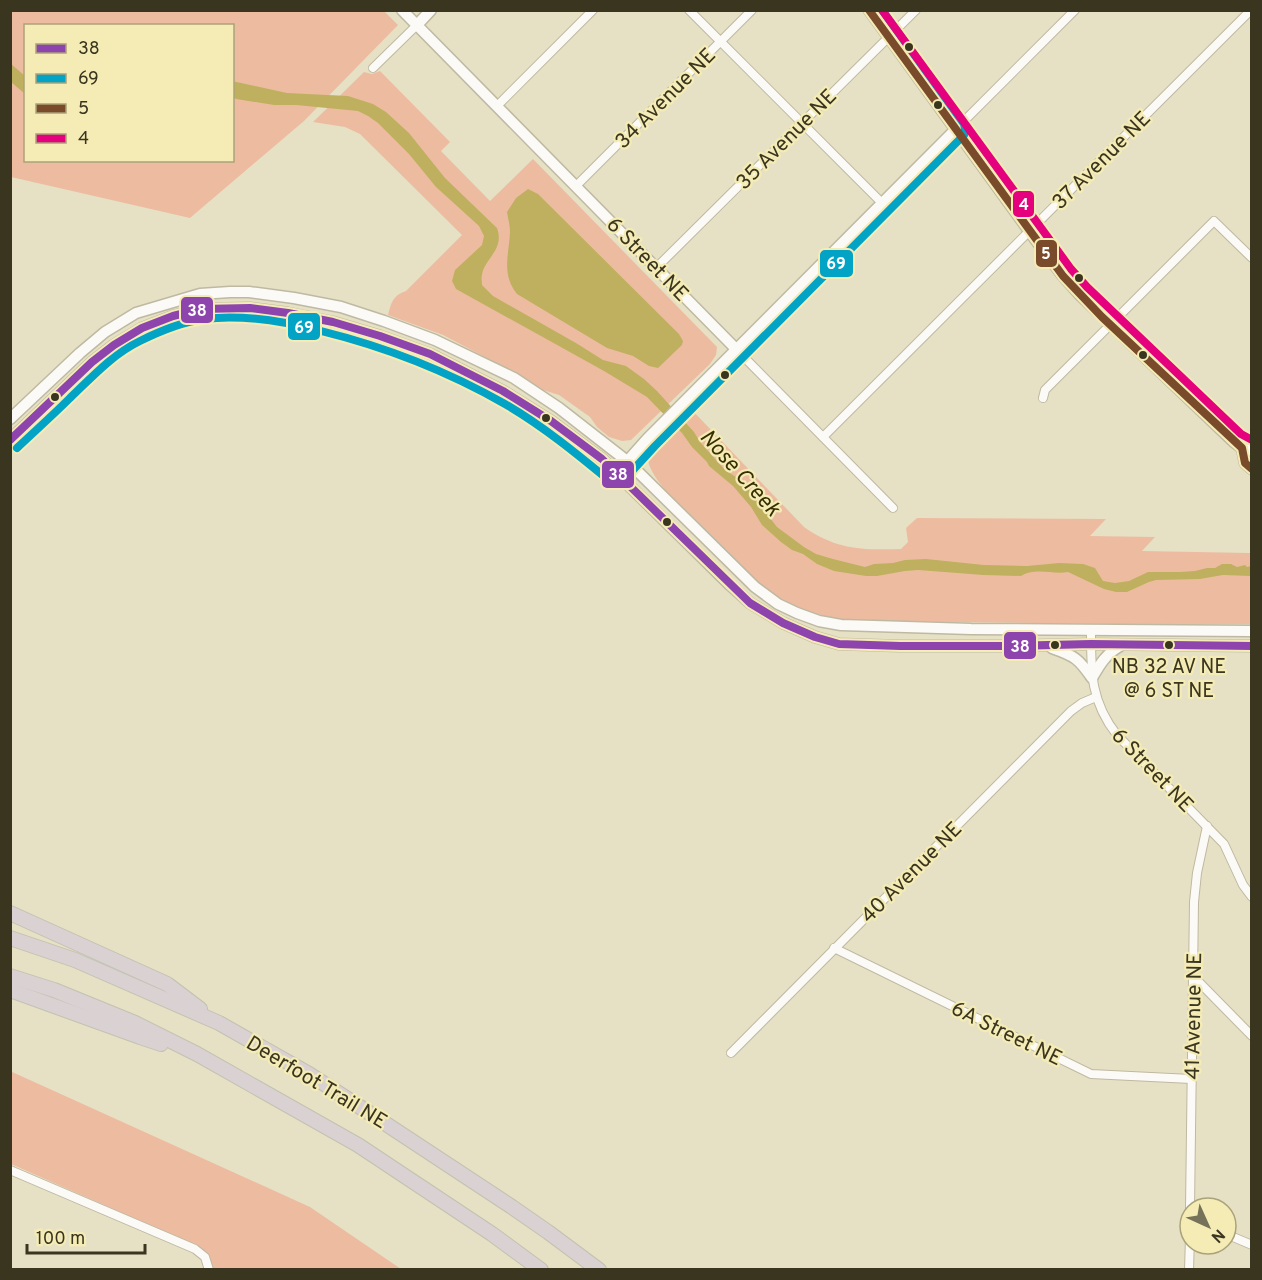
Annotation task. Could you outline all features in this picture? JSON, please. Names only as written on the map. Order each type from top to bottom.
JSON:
[{"type":"highway","points":[[10,913],[167,984],[219,1023]]},
{"type":"highway","name":"Deerfoot Trail NE","points":[[10,938],[75,960],[219,1023],[327,1086],[444,1161],[599,1269]]},
{"type":"highway","name":"Deerfoot Trail NE","points":[[10,976],[54,990],[135,1023],[197,1054],[358,1145],[492,1234],[540,1269]]},
{"type":"highway","points":[[10,990],[140,1037],[197,1054]]},
{"type":"highway","points":[[548,1232],[609,1269]]},
{"type":"main road","name":"6 Street NE","points":[[402,10],[736,349]]},
{"type":"main road","points":[[417,25],[431,10]]},
{"type":"main road","points":[[869,10],[1063,276],[1110,325],[1246,450],[1245,463],[1251,469]]},
{"type":"main road","points":[[617,473],[687,398],[956,130]]},
{"type":"main road","points":[[11,418],[88,346],[105,332],[136,314],[200,294],[249,292],[294,298],[341,307],[384,321],[435,340],[514,378],[559,408],[627,461],[755,587],[778,604],[819,621],[858,626],[970,629],[1251,631]]},
{"type":"main road","points":[[10,440],[92,362],[142,328],[172,316],[201,309],[250,308],[288,313],[333,322],[430,354],[513,397],[551,421],[602,459],[750,603],[783,623],[814,637],[839,644],[911,646],[1091,644],[1251,646]]},
{"type":"main road","points":[[1044,645],[1077,658],[1092,678],[1103,658],[1120,645]]},
{"type":"street","points":[[497,106],[593,10]]},
{"type":"street","points":[[689,10],[882,203]]},
{"type":"street","name":"34 Avenue NE","points":[[576,186],[752,10]]},
{"type":"street","name":"35 Avenue NE","points":[[656,268],[916,10]]},
{"type":"street","points":[[956,130],[1075,10]]},
{"type":"street","name":"37 Avenue NE","points":[[823,437],[1251,10]]},
{"type":"street","points":[[373,68],[417,25]]},
{"type":"street","points":[[1043,398],[1045,390],[1214,221],[1251,258]]},
{"type":"street","name":"6 Street NE","points":[[736,349],[893,507]]},
{"type":"street","points":[[11,418],[22,429]]},
{"type":"street","name":"6 Street NE","points":[[1091,629],[1092,678],[1102,712],[1117,735],[1226,847],[1251,897]]},
{"type":"street","name":"40 Avenue NE","points":[[731,1053],[1071,711],[1096,697]]},
{"type":"street","name":"41 Avenue NE","points":[[1190,1196],[1194,902],[1197,873],[1208,826]]},
{"type":"street","name":"6A Street NE","points":[[834,948],[1091,1074],[1191,1079]]},
{"type":"street","points":[[1194,977],[1251,1036]]},
{"type":"street","points":[[10,1170],[195,1249],[205,1257],[209,1269]]},
{"type":"shaded area","points":[[383,10],[398,25],[304,121],[190,218],[11,177],[11,11]]},
{"type":"shaded area","points":[[10,63],[24,75],[24,93],[11,82]]},
{"type":"shaded area","points":[[380,71],[450,142],[441,151],[490,201],[533,159],[717,347],[716,355],[710,364],[631,440],[622,441],[609,437],[597,427],[590,417],[559,395],[543,390],[443,335],[388,315],[395,297],[406,291],[462,235],[360,134],[345,127],[313,122],[364,72],[372,74]]},
{"type":"shaded area","points":[[234,81],[287,93],[348,96],[373,104],[386,112],[409,133],[445,178],[497,228],[498,242],[484,269],[482,285],[493,296],[603,360],[626,366],[644,379],[694,432],[725,470],[750,491],[777,527],[816,554],[865,567],[874,564],[926,559],[984,565],[1083,564],[1095,568],[1103,581],[1115,583],[1129,581],[1148,572],[1195,571],[1215,568],[1222,564],[1237,567],[1251,566],[1251,576],[1223,575],[1200,579],[1156,580],[1127,592],[1116,592],[1104,589],[1068,572],[1032,572],[1021,576],[918,570],[866,576],[834,571],[817,564],[803,554],[792,550],[762,525],[751,507],[733,486],[709,466],[682,433],[647,397],[456,289],[452,281],[455,270],[482,245],[484,236],[479,226],[436,187],[409,154],[378,123],[358,111],[274,105],[234,98]]},
{"type":"shaded area","points":[[528,189],[538,194],[679,334],[683,341],[682,345],[658,368],[649,366],[633,356],[607,348],[517,294],[507,272],[510,232],[507,212],[516,198]]},
{"type":"shaded area","points":[[691,409],[804,527],[828,540],[862,549],[901,549],[908,542],[906,528],[917,518],[1106,519],[1090,536],[1155,537],[1142,551],[1250,553],[1251,551],[1251,624],[863,621],[834,618],[805,610],[773,594],[748,574],[668,493],[653,474],[648,462],[650,450]]},
{"type":"shaded area","points":[[10,1071],[310,1207],[401,1269],[212,1269],[197,1246],[11,1164]]},
{"type":"transit line","name":"5","points":[[869,10],[1063,276],[1102,317],[1242,448],[1245,463],[1252,469]]},
{"type":"transit line","name":"69","points":[[17,448],[103,366],[130,346],[163,330],[188,322],[233,317],[292,324],[345,337],[392,352],[438,371],[483,392],[519,413],[560,441],[611,482],[622,482],[964,135],[964,124],[882,10]]},
{"type":"transit line","name":"4","points":[[882,10],[1071,269],[1241,434],[1252,440]]},
{"type":"transit line","name":"38","points":[[10,440],[92,362],[142,328],[173,316],[201,309],[250,308],[288,313],[333,322],[430,354],[503,391],[551,421],[602,459],[750,603],[783,623],[815,637],[839,644],[900,646],[1091,644],[1252,646]]},
{"type":"place","name":"NB 32 AV NE @ 6 ST NE","points":[[1169,645]]},
{"type":"water label","name":"Nose Creek","points":[[741,472]]}]
